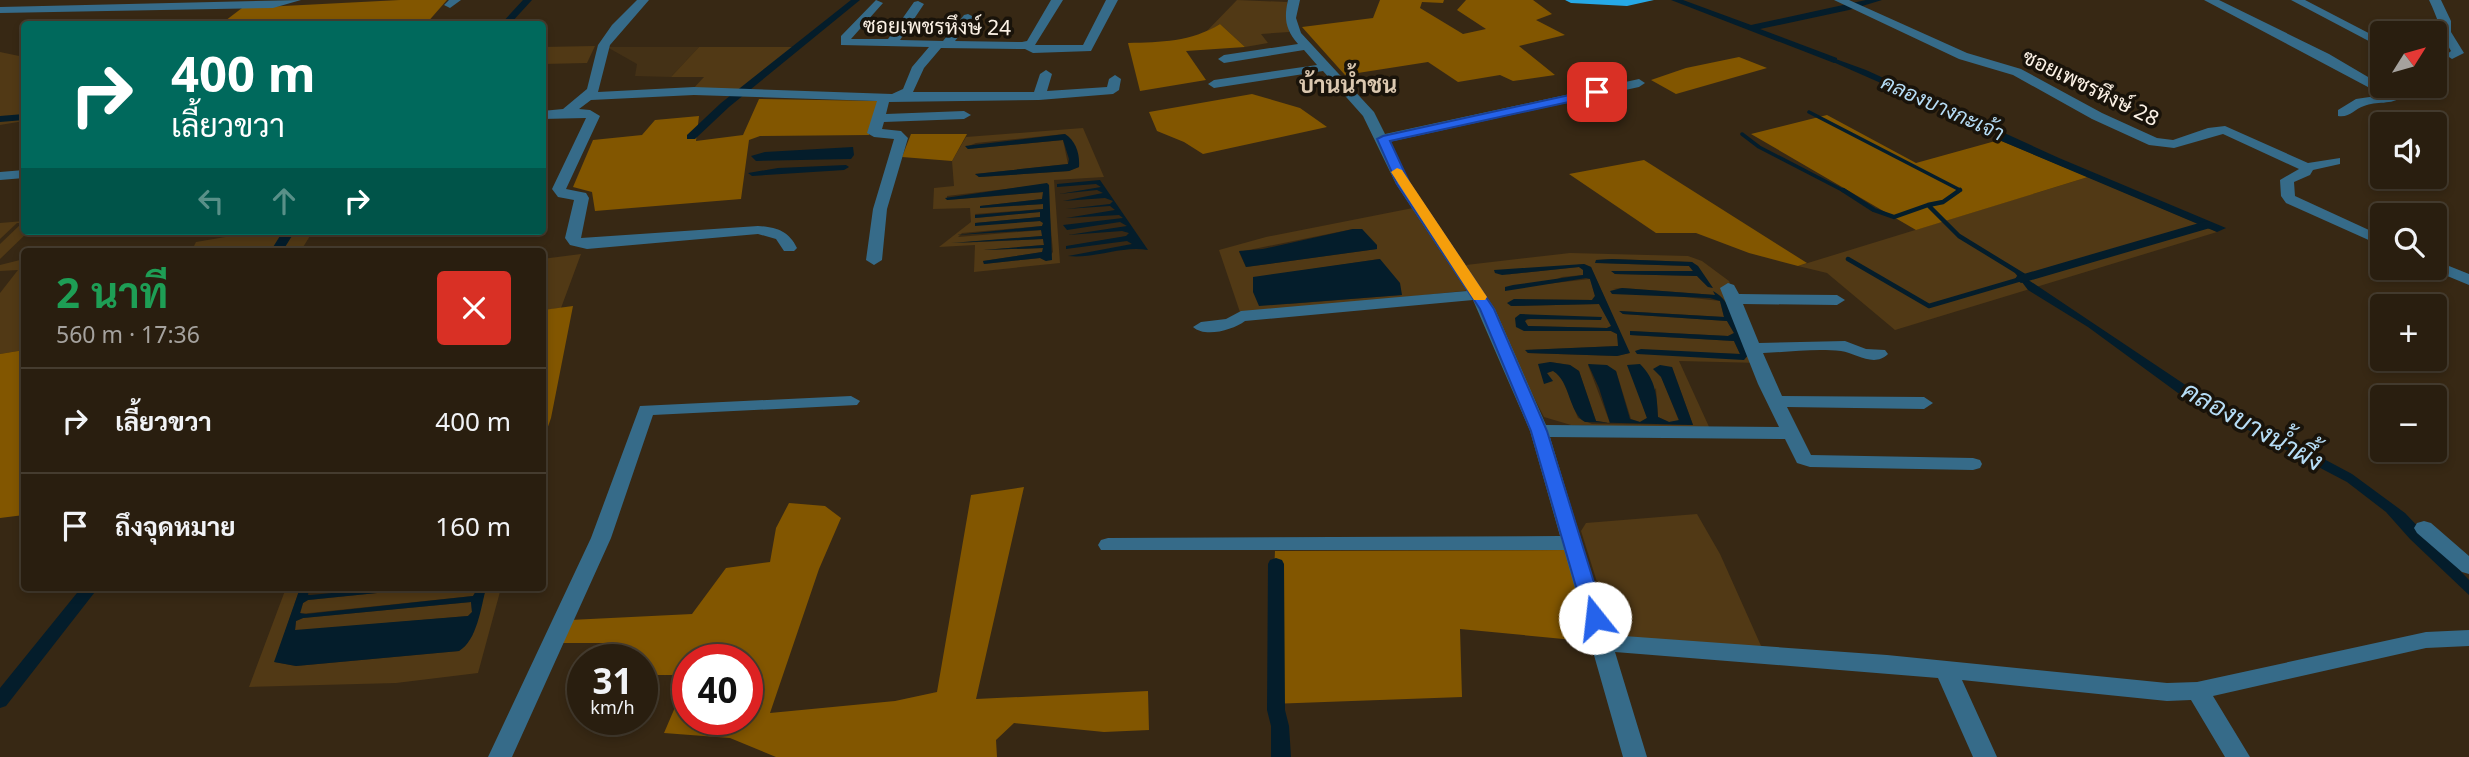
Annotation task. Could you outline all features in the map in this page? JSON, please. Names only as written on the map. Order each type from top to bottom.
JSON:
[{"type":"main road","points":[[1571,0],[1648,0]]},
{"type":"street","points":[[56,8],[66,0]]},
{"type":"street","points":[[0,10],[273,5],[295,0]]},
{"type":"street","points":[[589,96],[601,71],[601,52],[605,42],[643,0]]},
{"type":"street","name":"ซอยเพชรหึงษ์ 24","points":[[877,3],[844,41],[847,44],[1027,45],[1057,0]]},
{"type":"street","points":[[1027,45],[1033,49],[1087,48],[1112,0]]},
{"type":"street","points":[[1294,0],[1291,25],[1306,46],[1368,115],[1383,139],[1403,184],[1479,295],[1539,431],[1635,757]]},
{"type":"street","name":"ซอยเพชรหึงษ์ 28","points":[[1840,0],[1963,56],[2017,72],[2097,116],[2154,142],[2175,144],[2213,131],[2225,130],[2306,167]]},
{"type":"street","points":[[2210,0],[2325,57],[2396,97],[2364,101],[2343,113]]},
{"type":"street","points":[[2297,0],[2370,39]]},
{"type":"street","points":[[2435,0],[2445,21],[2445,32],[2458,53],[2452,55]]},
{"type":"street","points":[[891,44],[918,4]]},
{"type":"street","points":[[901,96],[908,91],[918,67],[968,17]]},
{"type":"street","points":[[1224,59],[1306,46]]},
{"type":"street","points":[[1214,84],[1326,67]]},
{"type":"street","points":[[1039,96],[1046,74]]},
{"type":"street","points":[[1079,93],[1081,76]]},
{"type":"street","points":[[1002,96],[1005,79]]},
{"type":"street","points":[[567,113],[577,102],[589,96],[694,92],[884,98],[1039,96],[1113,90],[1115,79]]},
{"type":"street","points":[[1383,139],[1639,83]]},
{"type":"street","points":[[874,260],[880,209],[901,138],[896,134],[874,132],[884,98]]},
{"type":"street","points":[[546,115],[585,113],[593,116],[559,189],[563,194],[578,195],[582,198],[573,238],[575,242],[587,244],[758,230],[783,236],[789,248]]},
{"type":"street","points":[[878,118],[964,115]]},
{"type":"street","points":[[2335,161],[2306,167],[2305,172],[2287,180],[2291,200],[2370,236]]},
{"type":"street","points":[[0,176],[21,174]]},
{"type":"street","points":[[2447,271],[2469,280]]},
{"type":"street","points":[[1837,300],[1730,293],[1801,456],[1810,461],[1973,464]]},
{"type":"street","points":[[1201,327],[1230,324],[1241,316],[1479,295]]},
{"type":"street","points":[[1752,348],[1844,346],[1863,354],[1879,354]]},
{"type":"street","points":[[500,757],[601,538],[646,411],[851,401]]},
{"type":"street","points":[[1775,401],[1924,403]]},
{"type":"street","points":[[1539,431],[1790,432]]},
{"type":"street","points":[[2424,528],[2469,567]]},
{"type":"street","points":[[1108,545],[1574,543]]},
{"type":"street","points":[[1602,643],[1946,670],[2168,692],[2197,691],[2426,640],[2469,638]]},
{"type":"street","points":[[1946,670],[1985,757]]},
{"type":"street","points":[[2197,691],[2238,757]]},
{"type":"shaded area","points":[[447,0],[429,21],[225,21],[242,8]]},
{"type":"shaded area","points":[[1237,0],[1287,2],[1289,32],[1261,34],[1268,43],[1245,47],[1220,24],[1204,34]]},
{"type":"shaded area","points":[[1380,0],[1444,0],[1443,3],[1422,2],[1420,8],[1463,34],[1486,29],[1457,10],[1466,0],[1533,0],[1552,14],[1536,20],[1565,35],[1519,46],[1555,75],[1513,81],[1500,75],[1458,82],[1428,62],[1345,75],[1302,27],[1373,18]]},
{"type":"shaded area","points":[[1220,24],[1245,47],[1186,51],[1206,80],[1140,91],[1128,43],[1187,38]]},
{"type":"shaded area","points":[[595,46],[587,63],[546,64],[546,47]]},
{"type":"shaded area","points":[[607,47],[699,47],[671,77],[635,76],[637,64]]},
{"type":"shaded area","points":[[699,47],[800,48],[743,92],[692,90],[704,77],[671,77]]},
{"type":"shaded area","points":[[0,52],[21,56],[21,122],[0,125]]},
{"type":"shaded area","points":[[1739,57],[1767,68],[1676,94],[1651,80],[1686,68]]},
{"type":"shaded area","points":[[1252,94],[1300,108],[1327,127],[1203,154],[1184,142],[1157,131],[1149,112]]},
{"type":"shaded area","points":[[759,99],[878,101],[869,135],[760,136],[749,140],[741,199],[595,211],[592,192],[573,187],[593,140],[642,135],[655,120],[699,116],[696,141],[743,135]]},
{"type":"shaded area","points":[[1827,115],[1916,163],[1999,140],[2088,177],[1916,230],[1751,134]]},
{"type":"shaded area","points":[[1083,128],[1104,177],[1054,180],[1060,263],[974,272],[975,245],[939,247],[971,222],[970,208],[933,209],[934,188],[954,186],[952,161],[966,137]],"holes":[[[1065,134],[1079,167],[1069,171],[979,177],[975,174],[1068,164],[1063,140],[968,149],[966,147],[976,143]],[[1047,184],[1053,252],[1046,261],[1040,258],[984,264],[983,261],[1043,252],[1043,248],[984,250],[1044,245],[1043,239],[957,243],[1043,236],[1042,230],[958,237],[962,233],[1042,226],[1044,223],[1040,221],[975,225],[1041,217],[1040,212],[976,218],[975,214],[1043,209],[1044,204],[980,206],[1043,199],[1044,192],[947,200],[947,196]]]},
{"type":"shaded area","points":[[911,134],[967,134],[952,161],[902,157]]},
{"type":"shaded area","points":[[1644,160],[1807,263],[1798,266],[1749,253],[1696,233],[1656,233],[1569,174]]},
{"type":"shaded area","points":[[2088,177],[2217,232],[1895,330],[1827,273],[1798,266]]},
{"type":"shaded area","points":[[1413,208],[1472,290],[1241,315],[1219,250],[1266,237]],"holes":[[[1362,229],[1377,249],[1246,267],[1239,252]],[[1379,259],[1401,295],[1289,304],[1253,278]]]},
{"type":"shaded area","points":[[21,221],[0,239],[0,223]]},
{"type":"shaded area","points":[[21,224],[21,235],[25,235],[0,259],[0,244]]},
{"type":"shaded area","points":[[237,235],[311,235],[302,248],[193,248],[196,242]]},
{"type":"shaded area","points":[[1570,253],[1688,256],[1702,261],[1729,281],[1761,363],[1679,361],[1710,429],[1571,425],[1544,417],[1466,265]],"holes":[[[1596,260],[1692,262],[1708,287],[1697,276],[1615,274],[1612,271],[1693,271],[1689,266],[1601,263]],[[1584,264],[1591,267],[1629,353],[1617,356],[1528,353],[1526,350],[1619,346],[1617,334],[1611,331],[1524,331],[1520,314],[1540,316],[1524,321],[1528,326],[1612,326],[1599,304],[1512,306],[1514,299],[1592,300],[1595,296],[1590,279],[1546,284],[1562,277],[1583,275],[1583,269],[1579,267],[1502,275]],[[1613,289],[1715,295],[1727,304],[1744,359],[1635,351],[1740,354],[1734,341],[1630,335],[1630,331],[1728,336],[1734,333],[1727,321],[1623,314],[1620,311],[1724,317],[1720,301]],[[1550,362],[1570,365],[1579,371],[1596,421],[1610,423],[1588,365],[1616,371],[1631,419],[1640,422],[1647,418],[1643,406],[1656,388],[1658,417],[1669,422],[1679,421],[1661,376],[1672,367],[1693,425],[1592,424],[1578,418],[1561,376],[1553,370],[1547,373]]]},
{"type":"shaded area","points":[[581,254],[561,308],[546,310],[546,258]]},
{"type":"shaded area","points":[[21,260],[21,350],[0,354],[0,293],[18,270],[0,271],[0,265]]},
{"type":"shaded area","points":[[573,306],[546,432],[546,310]]},
{"type":"shaded area","points":[[21,350],[21,515],[0,518],[0,354]]},
{"type":"shaded area","points":[[1024,487],[976,699],[1148,691],[1149,730],[1104,732],[1014,723],[996,740],[997,757],[776,757],[730,738],[690,735],[763,735],[763,644],[672,644],[672,675],[658,675],[658,644],[560,643],[570,620],[692,614],[726,568],[770,562],[776,528],[789,503],[825,506],[841,518],[819,569],[770,713],[895,701],[937,692],[971,495]]},
{"type":"shaded area","points":[[1697,514],[1720,554],[1762,648],[1618,639],[1607,614],[1581,531],[1586,523]]},
{"type":"shaded area","points":[[1568,550],[1595,642],[1460,629],[1462,697],[1268,704],[1275,551]]},
{"type":"shaded area","points":[[285,591],[299,591],[275,662],[296,666],[459,651],[472,636],[485,591],[500,591],[478,673],[396,683],[249,687]]},
{"type":"shaded area","points":[[396,591],[476,591],[473,596],[300,614],[303,603],[308,600]]},
{"type":"shaded area","points":[[471,602],[472,612],[468,616],[295,631],[296,621],[303,618]]},
{"type":"shaded area","points":[[672,714],[672,734],[664,733]]},
{"type":"water","points":[[1822,54],[1866,70],[2059,158],[2226,228],[2217,232],[1999,140],[2004,137],[1817,55]]},
{"type":"water","points":[[1065,134],[1075,144],[1079,157],[1079,167],[1069,171],[979,177],[975,174],[1068,164],[1063,140],[968,149],[965,146]]},
{"type":"water","points":[[853,147],[854,155],[851,159],[756,161],[751,156],[765,152]]},
{"type":"water","points":[[849,167],[844,170],[752,176],[748,173],[778,168]]},
{"type":"water","points":[[1100,180],[1148,250],[1128,249],[1088,256],[1068,256],[1132,244],[1127,241],[1066,249],[1066,246],[1126,236],[1129,233],[1122,231],[1068,235],[1127,226],[1120,222],[1067,230],[1063,225],[1123,218],[1119,215],[1066,218],[1115,210],[1110,206],[1066,209],[1110,204],[1113,201],[1105,198],[1063,201],[1103,193],[1097,190],[1059,194],[1101,187],[1096,184],[1057,187],[1057,184]]},
{"type":"water","points":[[1047,183],[1052,260],[1040,258],[984,264],[983,261],[1042,252],[1043,248],[983,250],[1044,245],[1043,239],[951,243],[1042,236],[1041,230],[956,235],[1042,226],[1040,221],[975,226],[975,223],[1040,217],[1040,212],[975,218],[975,215],[1043,209],[1043,204],[980,206],[1042,199],[1043,192],[947,200],[945,198]]},
{"type":"water","points":[[1362,229],[1377,245],[1377,249],[1246,267],[1239,251],[1263,249]]},
{"type":"water","points":[[1380,259],[1400,283],[1402,295],[1259,306],[1253,292],[1253,277]]},
{"type":"water","points":[[1596,260],[1692,262],[1698,266],[1713,288],[1708,287],[1697,276],[1615,274],[1611,271],[1693,271],[1689,266],[1595,263]]},
{"type":"water","points":[[1584,264],[1591,267],[1630,353],[1617,356],[1528,353],[1525,350],[1618,346],[1617,334],[1611,331],[1524,331],[1516,327],[1515,318],[1520,314],[1602,317],[1601,320],[1527,319],[1525,321],[1528,326],[1611,326],[1599,304],[1511,306],[1507,303],[1514,299],[1592,300],[1595,296],[1590,279],[1586,278],[1505,291],[1505,287],[1513,285],[1583,275],[1583,270],[1579,267],[1502,275],[1494,270]]},
{"type":"water","name":"คลองบางน้ำผึ้ง","points":[[2012,269],[2184,384],[2352,474],[2405,513],[2469,580],[2469,595],[2410,539],[2386,512],[2347,482],[2178,393],[2088,327],[2028,290]]},
{"type":"water","points":[[1622,288],[1715,295],[1713,291],[1731,310],[1749,354],[1744,360],[1637,354],[1635,351],[1641,349],[1740,354],[1734,341],[1630,335],[1630,331],[1728,336],[1734,333],[1727,321],[1623,314],[1619,311],[1724,317],[1720,301],[1710,298],[1612,294],[1610,291]]},
{"type":"water","points":[[1550,362],[1570,365],[1579,371],[1596,421],[1607,423],[1585,422],[1579,417],[1563,382],[1553,371],[1547,373],[1553,381],[1544,384],[1538,364]]},
{"type":"water","points":[[1588,364],[1607,365],[1616,371],[1630,419],[1640,422],[1647,418],[1627,365],[1640,364],[1645,370],[1655,389],[1658,417],[1669,422],[1679,420],[1661,377],[1653,369],[1660,365],[1672,367],[1693,425],[1610,423]]},
{"type":"water","points":[[299,591],[309,591],[308,595],[311,595],[396,591],[308,600],[303,603],[300,613],[306,614],[473,596],[476,591],[485,591],[474,632],[459,651],[296,666],[274,662]],"holes":[[[471,602],[472,612],[468,616],[295,630],[296,621],[303,618]]]},
{"type":"waterway","points":[[508,21],[528,0]]},
{"type":"waterway","points":[[691,137],[725,105],[856,0]]},
{"type":"waterway","name":"คลองบางกะเจ้า","points":[[1675,0],[1834,60]]},
{"type":"waterway","points":[[1856,5],[1878,0]]},
{"type":"waterway","points":[[1751,28],[1849,7]]},
{"type":"waterway","points":[[1809,112],[1960,190]]},
{"type":"waterway","points":[[0,119],[21,117]]},
{"type":"waterway","points":[[1742,134],[1759,147],[1846,192]]},
{"type":"waterway","points":[[1843,190],[1874,210],[1894,217],[1928,205]]},
{"type":"waterway","points":[[1928,205],[1943,202],[1960,190]]},
{"type":"waterway","points":[[1928,205],[1959,236],[2026,277]]},
{"type":"waterway","points":[[2021,279],[2206,225]]},
{"type":"waterway","points":[[278,248],[287,235]]},
{"type":"waterway","points":[[1848,259],[1929,306],[2021,279]]},
{"type":"waterway","points":[[1276,564],[1276,710],[1280,726],[1281,757]]},
{"type":"waterway","points":[[0,701],[88,591]]},
{"type":"slow traffic","points":[[1397,172],[1480,297]]},
{"type":"district","name":"บ้านน้ำชน","points":[[1348,84]]},
{"type":"route","points":[[1595,618],[1539,431],[1487,309],[1403,184],[1383,139],[1597,92]]}]
